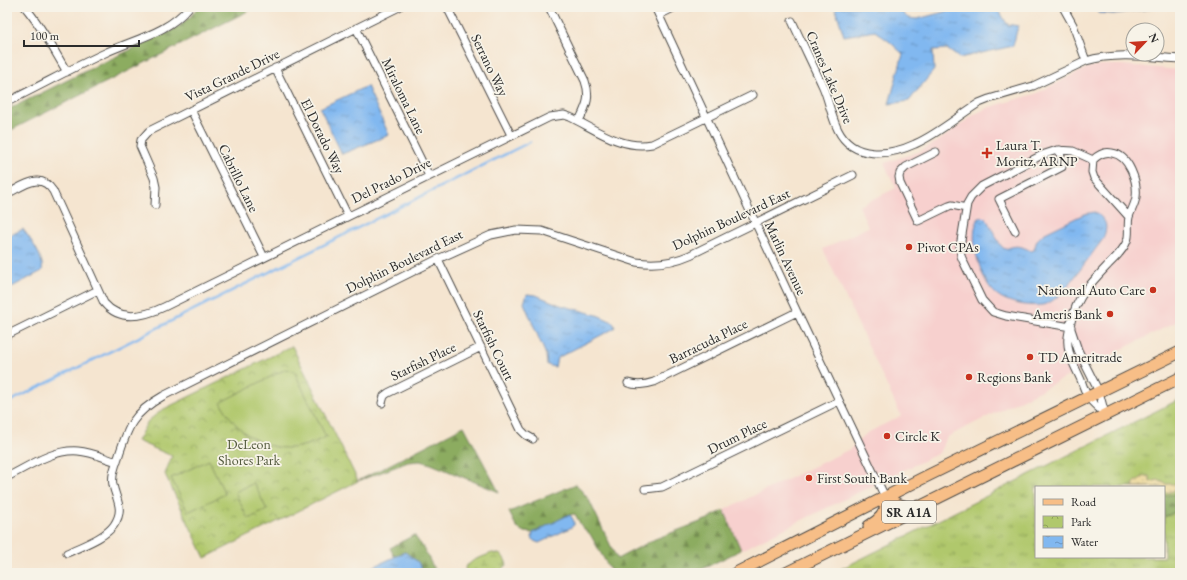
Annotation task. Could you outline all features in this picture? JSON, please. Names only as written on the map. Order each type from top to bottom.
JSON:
[{"type":"main road","name":"SR A1A","points":[[736,573],[885,496],[1180,352]]},
{"type":"main road","name":"SR A1A","points":[[786,573],[1180,378]]},
{"type":"main road","points":[[885,496],[906,508],[922,506]]},
{"type":"main road","points":[[781,573],[792,564],[875,523],[883,514],[886,506],[885,496]]},
{"type":"street","points":[[25,7],[35,18],[67,72]]},
{"type":"street","points":[[7,102],[105,53],[171,25],[182,16],[189,7]]},
{"type":"street","name":"Vista Grande Drive","points":[[155,205],[156,187],[154,178],[140,146],[141,140],[149,131],[399,7]]},
{"type":"street","name":"Serrano Way","points":[[447,7],[511,136]]},
{"type":"street","points":[[549,7],[588,90],[586,103],[579,121]]},
{"type":"street","name":"Marlin Avenue","points":[[655,7],[755,223],[885,496]]},
{"type":"street","points":[[659,15],[675,7]]},
{"type":"street","points":[[1063,7],[1074,25],[1086,60]]},
{"type":"street","name":"Cranes Lake Drive","points":[[792,21],[823,87],[838,130],[844,139],[852,146],[860,151],[875,154],[901,150],[916,144],[979,103],[1033,86],[1086,60],[1116,56],[1180,59]]},
{"type":"street","name":"Miraloma Lane","points":[[356,28],[429,176]]},
{"type":"street","name":"El Dorado Way","points":[[275,68],[348,216]]},
{"type":"street","name":"Del Prado Drive","points":[[7,194],[32,181],[42,181],[48,184],[53,191],[104,302],[114,312],[123,315],[142,316],[158,310],[550,116],[564,116],[579,121],[611,138],[624,142],[646,145],[652,144],[753,95]]},
{"type":"street","name":"Cabrillo Lane","points":[[191,110],[264,258]]},
{"type":"street","points":[[1071,327],[997,314],[982,300],[961,256],[960,247],[966,208],[971,197],[982,186],[1049,152],[1060,150],[1073,151],[1093,160]]},
{"type":"street","points":[[1015,231],[999,199],[1062,167],[1060,150]]},
{"type":"street","points":[[936,152],[906,167],[900,173],[900,183],[918,221],[952,205],[966,208]]},
{"type":"street","points":[[1105,414],[1088,398],[1070,359],[1068,347],[1068,338],[1074,309],[1082,294],[1123,248],[1128,240],[1129,217],[1134,208],[1136,194],[1132,173],[1126,161],[1122,157],[1110,152],[1100,154],[1093,160],[1092,172],[1094,178],[1129,217]]},
{"type":"street","name":"Dolphin Boulevard East","points":[[67,553],[105,534],[115,524],[120,508],[119,500],[113,485],[113,477],[117,462],[129,427],[138,414],[149,404],[162,396],[438,259],[491,234],[525,230],[550,233],[636,262],[662,264],[681,259],[853,175]]},
{"type":"street","name":"Starfish Court","points":[[438,259],[521,430],[533,439]]},
{"type":"street","points":[[7,335],[98,290]]},
{"type":"street","name":"Barracuda Place","points":[[628,383],[637,385],[654,382],[797,312]]},
{"type":"street","points":[[1071,327],[1078,350],[1099,392],[1105,414]]},
{"type":"street","name":"Starfish Place","points":[[382,403],[384,396],[388,393],[481,347]]},
{"type":"street","name":"Drum Place","points":[[645,489],[662,487],[839,401]]},
{"type":"street","points":[[7,477],[48,457],[66,451],[79,451],[93,454],[117,462]]},
{"type":"shaded area","points":[[1102,65],[1123,65],[1180,70],[1180,320],[947,437],[939,453],[741,550],[724,510],[850,449],[867,433],[901,416],[823,249],[868,227],[859,206],[896,188],[884,163],[918,152],[937,142],[975,114],[990,107],[1035,94],[1089,67]]},
{"type":"green space","points":[[198,7],[256,7],[7,132],[7,110],[177,28],[191,16]]},
{"type":"green space","name":"DeLeon Shores Park","points":[[292,346],[358,481],[205,558],[165,474],[172,456],[137,441],[148,421],[162,410]]},
{"type":"green space","points":[[286,369],[294,371],[326,437],[299,447],[274,447],[252,438],[234,423],[221,402]]},
{"type":"green space","points":[[1180,399],[1180,572],[833,573]]},
{"type":"green space","points":[[464,426],[499,492],[431,464],[420,461],[408,462],[358,481]]},
{"type":"green space","points":[[209,460],[225,494],[188,512],[171,478]]},
{"type":"green space","points":[[254,483],[267,510],[248,519],[235,492]]},
{"type":"green space","points":[[576,484],[589,500],[617,559],[655,539],[708,519],[724,510],[741,550],[694,573],[612,573],[590,534],[582,527],[575,514],[568,515],[533,533],[524,532],[517,528],[509,512]]},
{"type":"green space","points":[[1180,493],[1180,510],[1165,517],[1165,496]]},
{"type":"green space","points":[[414,535],[424,549],[436,573],[424,573],[418,562],[405,552],[394,556],[390,548]]},
{"type":"green space","points":[[492,553],[502,556],[507,565],[497,573],[466,573],[465,567],[474,560]]},
{"type":"sand","points":[[1148,476],[1150,477],[1150,482],[1158,480],[1166,484],[1179,484],[1180,489],[1167,493],[1165,492],[1165,486],[1133,486],[1136,481]]},
{"type":"water","points":[[835,7],[901,7],[902,12],[908,18],[917,19],[963,7],[997,7],[1007,24],[1018,26],[1013,46],[959,58],[947,49],[933,50],[934,70],[909,101],[889,104],[903,54],[875,31],[844,36]]},
{"type":"water","points":[[1097,7],[1163,7],[1114,14],[1098,13]]},
{"type":"water","points":[[367,86],[389,135],[342,154],[320,108]]},
{"type":"water","points":[[1095,212],[1102,218],[1106,227],[1103,239],[1065,290],[1048,303],[1042,305],[1030,305],[1011,302],[995,293],[984,278],[977,257],[974,235],[979,218],[984,217],[987,220],[1001,246],[1005,249],[1018,246],[1031,251],[1034,250],[1037,240],[1043,234],[1084,214]]},
{"type":"water","points":[[23,229],[39,255],[42,271],[10,288],[7,287],[7,237]]},
{"type":"water","points":[[527,294],[536,295],[560,305],[597,315],[613,322],[615,328],[557,358],[555,367],[547,365],[546,355],[524,303]]},
{"type":"water","points":[[568,515],[571,516],[574,521],[574,525],[539,543],[534,541],[532,537],[533,533]]},
{"type":"water","points":[[405,552],[418,562],[424,573],[360,573]]},
{"type":"waterway","points":[[7,403],[530,142]]},
{"type":"place","name":"Laura T. Moritz, ARNP","points":[[987,153]]},
{"type":"place","name":"Pivot CPAs","points":[[909,247]]},
{"type":"place","name":"National Auto Care","points":[[1153,290]]},
{"type":"place","name":"Ameris Bank","points":[[1110,314]]},
{"type":"place","name":"TD Ameritrade","points":[[1030,357]]},
{"type":"place","name":"Regions Bank","points":[[969,377]]},
{"type":"place","name":"Circle K","points":[[887,436]]},
{"type":"place","name":"First South Bank","points":[[809,478]]}]
